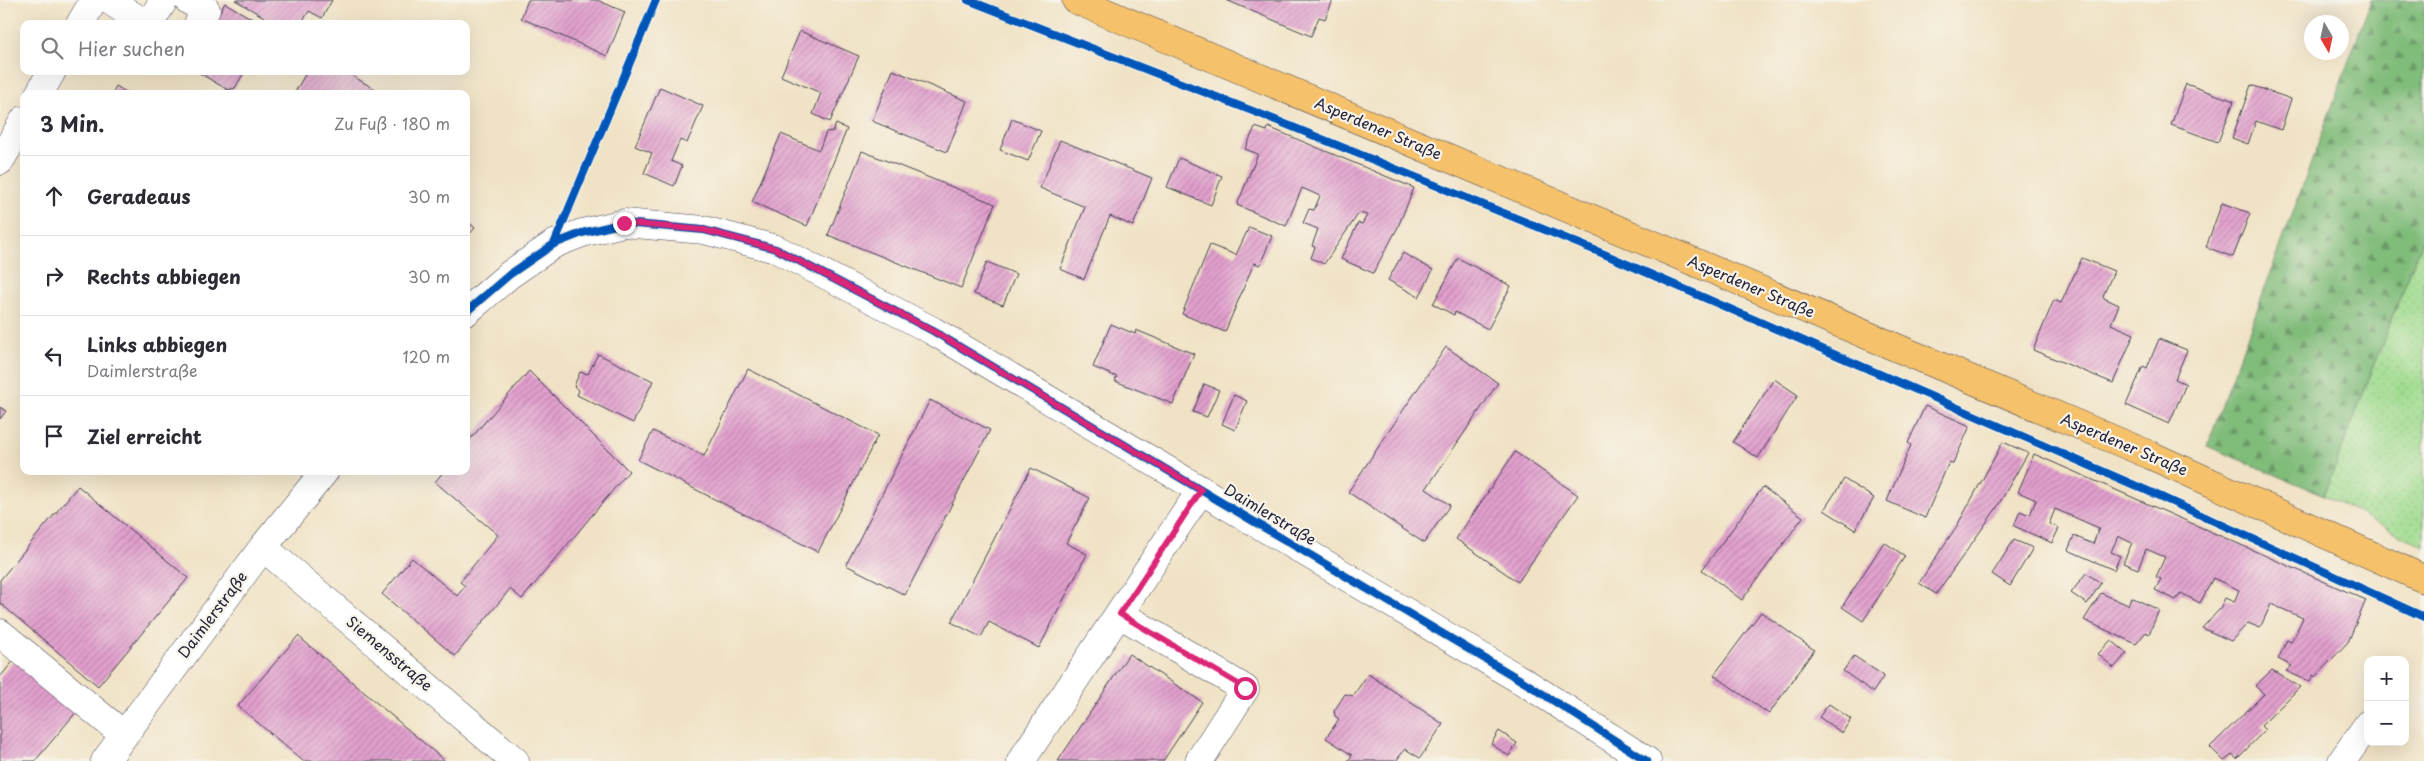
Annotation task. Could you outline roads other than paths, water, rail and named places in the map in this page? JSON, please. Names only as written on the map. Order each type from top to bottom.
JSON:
[{"type":"main road","name":"Asperdener Straße","points":[[1076,0],[2150,455],[2424,579]]},
{"type":"street","points":[[82,20],[94,0]]},
{"type":"street","points":[[109,0],[139,20]]},
{"type":"street","points":[[152,20],[164,0]]},
{"type":"street","points":[[188,0],[206,10],[200,20]]},
{"type":"street","points":[[41,90],[50,75]]},
{"type":"street","points":[[0,161],[20,127]]},
{"type":"street","name":"Daimlerstraße","points":[[470,309],[509,275],[554,244],[582,234],[624,223],[704,230],[776,249],[933,331],[1529,685],[1647,761]]},
{"type":"street","name":"Daimlerstraße","points":[[105,761],[263,547],[322,475]]},
{"type":"street","points":[[1022,761],[1201,490]]},
{"type":"street","name":"Siemensstraße","points":[[263,547],[515,761]]},
{"type":"street","points":[[1120,614],[1245,688],[1199,761]]},
{"type":"street","points":[[0,633],[124,735]]},
{"type":"street","points":[[2342,761],[2364,730]]}]
